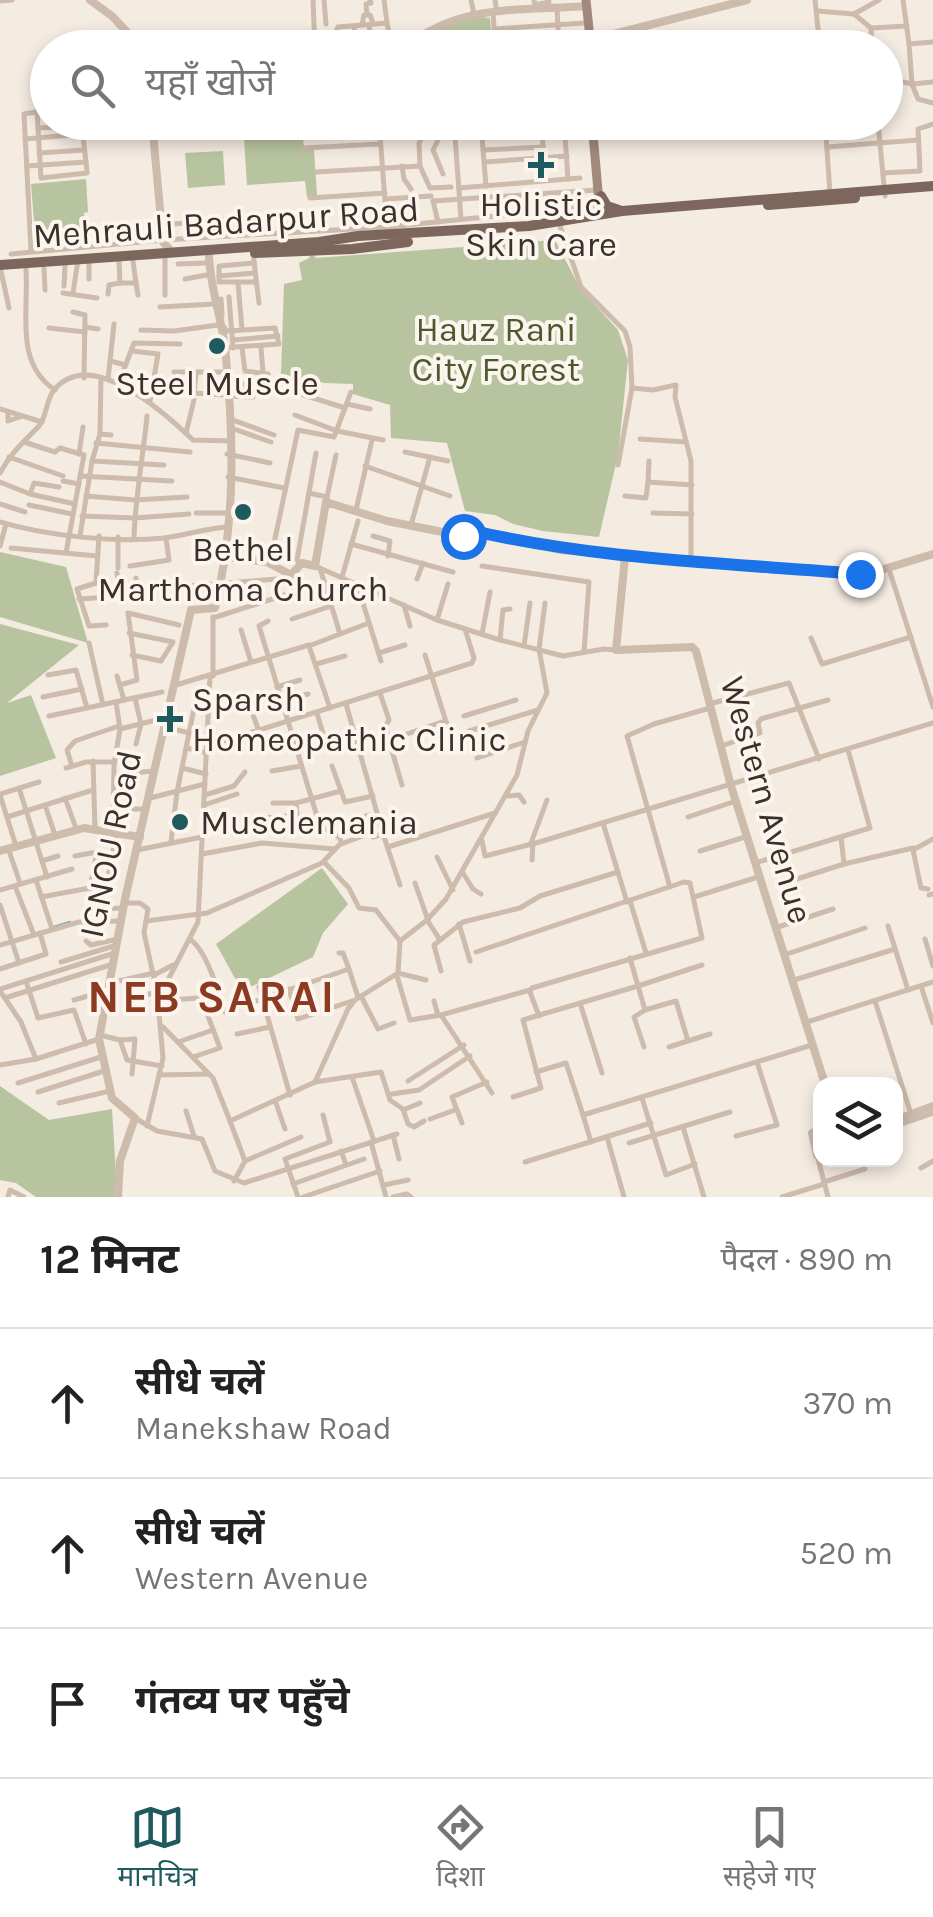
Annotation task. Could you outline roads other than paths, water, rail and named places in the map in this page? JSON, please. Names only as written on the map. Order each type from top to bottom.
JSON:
[{"type":"main road","points":[[584,3],[587,30]]},
{"type":"main road","points":[[584,3],[586,30]]},
{"type":"main road","points":[[594,140],[597,209],[622,210]]},
{"type":"main road","name":"Mehrauli Badarpur Road","points":[[382,236],[560,226],[597,209],[680,209],[933,188]]},
{"type":"main road","name":"Mehrauli Badarpur Road","points":[[382,236],[597,209],[680,209]]},
{"type":"main road","points":[[324,246],[382,236]]},
{"type":"main road","name":"Mehrauli Badarpur Road","points":[[26,266],[44,268],[163,253],[324,246]]},
{"type":"main road","name":"Mehrauli Badarpur Road","points":[[0,269],[134,261],[163,253],[254,258],[324,246]]},
{"type":"street","points":[[0,1],[12,0]]},
{"type":"street","points":[[92,0],[127,30]]},
{"type":"street","points":[[317,0],[326,24]]},
{"type":"street","points":[[316,30],[317,0]]},
{"type":"street","points":[[367,14],[366,4],[370,0]]},
{"type":"street","points":[[384,0],[388,30]]},
{"type":"street","points":[[470,0],[474,14]]},
{"type":"street","points":[[495,0],[494,29],[584,23]]},
{"type":"street","points":[[642,30],[747,0]]},
{"type":"street","points":[[815,0],[818,30]]},
{"type":"street","points":[[817,12],[854,14],[879,0]]},
{"type":"street","points":[[903,0],[912,84],[918,99],[933,103]]},
{"type":"street","points":[[427,30],[474,14],[533,5],[584,3]]},
{"type":"street","points":[[551,5],[558,30]]},
{"type":"street","points":[[367,14],[362,16],[369,30]]},
{"type":"street","points":[[367,14],[372,16],[368,25]]},
{"type":"street","points":[[854,14],[871,28],[907,26]]},
{"type":"street","points":[[336,30],[387,23]]},
{"type":"street","points":[[354,26],[354,30]]},
{"type":"street","points":[[908,44],[933,42]]},
{"type":"street","points":[[903,82],[933,82]]},
{"type":"street","points":[[30,112],[25,112],[30,250],[26,266],[25,337],[34,370],[55,390]]},
{"type":"street","points":[[883,173],[920,171],[919,127],[933,124]]},
{"type":"street","points":[[25,140],[30,140]]},
{"type":"street","points":[[38,140],[41,178],[87,173],[83,140]]},
{"type":"street","points":[[152,140],[164,295]]},
{"type":"street","points":[[381,140],[386,196],[382,236]]},
{"type":"street","points":[[421,140],[420,162],[438,222]]},
{"type":"street","points":[[438,140],[434,157],[444,174]]},
{"type":"street","points":[[0,255],[161,240],[382,236],[438,222],[462,226],[455,188],[454,140]]},
{"type":"street","points":[[482,140],[486,186]]},
{"type":"street","points":[[542,140],[544,158]]},
{"type":"street","points":[[566,140],[568,179]]},
{"type":"street","points":[[826,140],[830,197]]},
{"type":"street","points":[[880,140],[885,192]]},
{"type":"street","points":[[827,147],[919,140]]},
{"type":"street","points":[[303,148],[381,144]]},
{"type":"street","points":[[483,150],[543,146]]},
{"type":"street","points":[[39,154],[84,150]]},
{"type":"street","points":[[484,162],[567,156]]},
{"type":"street","points":[[316,172],[402,166],[434,157]]},
{"type":"street","points":[[27,166],[86,162]]},
{"type":"street","points":[[402,166],[404,179],[412,189]]},
{"type":"street","points":[[431,195],[455,188],[580,178]]},
{"type":"street","points":[[310,198],[431,195],[597,209]]},
{"type":"street","points":[[157,201],[161,240]]},
{"type":"street","points":[[161,225],[248,218]]},
{"type":"street","points":[[560,226],[581,287],[627,335],[632,388],[618,465]]},
{"type":"street","points":[[11,254],[26,266]]},
{"type":"street","points":[[178,264],[207,258]]},
{"type":"street","points":[[207,258],[207,275],[221,300],[224,329],[275,328],[278,336],[278,346],[228,346]]},
{"type":"street","points":[[158,1001],[191,940],[198,916],[213,613],[225,557],[230,492],[228,346],[207,258]]},
{"type":"street","points":[[255,282],[219,284],[220,266],[254,258],[259,303]]},
{"type":"street","points":[[134,261],[138,295]]},
{"type":"street","points":[[119,262],[120,283]]},
{"type":"street","points":[[82,263],[89,280]]},
{"type":"street","points":[[74,293],[82,263]]},
{"type":"street","points":[[65,266],[64,289],[98,298]]},
{"type":"street","points":[[44,268],[44,290]]},
{"type":"street","points":[[0,269],[9,308]]},
{"type":"street","points":[[218,276],[255,272]]},
{"type":"street","points":[[185,279],[207,275]]},
{"type":"street","points":[[238,282],[242,330]]},
{"type":"street","points":[[108,294],[109,284],[136,283]]},
{"type":"street","points":[[221,300],[218,325],[228,346]]},
{"type":"street","points":[[160,307],[221,300]]},
{"type":"street","points":[[73,312],[85,314],[84,378]]},
{"type":"street","points":[[80,536],[100,434],[104,378],[114,324]]},
{"type":"street","points":[[141,330],[174,331],[218,325]]},
{"type":"street","points":[[49,328],[98,329]]},
{"type":"street","points":[[229,441],[231,424],[223,372],[232,331]]},
{"type":"street","points":[[228,346],[278,336]]},
{"type":"street","points":[[118,385],[136,343],[180,344]]},
{"type":"street","points":[[242,348],[244,372],[266,373],[261,347]]},
{"type":"street","points":[[132,350],[158,354],[150,401]]},
{"type":"street","points":[[110,361],[122,364]]},
{"type":"street","points":[[174,372],[223,372]]},
{"type":"street","points":[[196,374],[195,394],[253,397]]},
{"type":"street","points":[[1,470],[42,422],[55,390],[68,381],[84,378],[104,378],[150,401],[195,441],[229,441]]},
{"type":"street","points":[[228,382],[249,385]]},
{"type":"street","points":[[632,388],[653,390],[676,384],[675,397],[692,485],[691,563]]},
{"type":"street","points":[[288,390],[370,409]]},
{"type":"street","points":[[270,563],[298,429],[333,438],[351,392]]},
{"type":"street","points":[[186,433],[194,400]]},
{"type":"street","points":[[0,409],[42,422]]},
{"type":"street","points":[[295,415],[337,431],[383,440]]},
{"type":"street","points":[[134,539],[137,481],[147,416]]},
{"type":"street","points":[[231,424],[272,439]]},
{"type":"street","points":[[79,454],[83,428]]},
{"type":"street","points":[[100,434],[111,435]]},
{"type":"street","points":[[640,438],[686,442]]},
{"type":"street","points":[[356,510],[372,440]]},
{"type":"street","points":[[22,441],[55,452],[60,448],[84,454],[72,514],[70,563]]},
{"type":"street","points":[[96,444],[190,452]]},
{"type":"street","points":[[405,452],[448,462]]},
{"type":"street","points":[[316,453],[297,560],[465,630],[566,656],[616,650],[625,557]]},
{"type":"street","points":[[229,454],[270,462]]},
{"type":"street","points":[[336,455],[317,567],[340,634]]},
{"type":"street","points":[[9,457],[61,481]]},
{"type":"street","points":[[410,525],[430,457]]},
{"type":"street","points":[[92,460],[164,465]]},
{"type":"street","points":[[625,496],[645,498],[649,460]]},
{"type":"street","points":[[365,466],[450,496]]},
{"type":"street","points":[[30,494],[34,483],[90,477],[172,480]]},
{"type":"street","points":[[230,478],[284,488]]},
{"type":"street","points":[[0,482],[30,494],[75,504]]},
{"type":"street","points":[[649,482],[692,485]]},
{"type":"street","points":[[191,610],[212,606],[219,583],[230,492]]},
{"type":"street","points":[[309,493],[356,510],[462,536],[469,530],[561,550],[625,557],[860,574],[933,554]]},
{"type":"street","points":[[86,496],[135,500],[187,497]]},
{"type":"street","points":[[0,504],[72,514]]},
{"type":"street","points":[[82,516],[134,518],[226,513]]},
{"type":"street","points":[[653,513],[692,514]]},
{"type":"street","points":[[98,556],[4,547],[3,524],[70,536],[134,539],[166,538],[226,526]]},
{"type":"street","points":[[342,577],[359,526]]},
{"type":"street","points":[[99,536],[96,583],[77,588],[89,626],[106,625]]},
{"type":"street","points":[[372,536],[390,541],[388,556]]},
{"type":"street","points":[[118,538],[120,596]]},
{"type":"street","points":[[130,566],[169,560],[166,538]]},
{"type":"street","points":[[351,544],[453,572]]},
{"type":"street","points":[[225,557],[270,563],[291,575],[301,564]]},
{"type":"street","points":[[417,579],[423,563]]},
{"type":"street","points":[[482,566],[589,582],[584,652]]},
{"type":"street","points":[[889,569],[933,707]]},
{"type":"street","points":[[191,610],[213,613],[297,592],[290,576]]},
{"type":"street","points":[[80,599],[140,595],[136,578]]},
{"type":"street","points":[[149,589],[277,579]]},
{"type":"street","points":[[357,584],[381,662]]},
{"type":"street","points":[[437,620],[448,584]]},
{"type":"street","points":[[102,589],[102,597]]},
{"type":"street","points":[[482,634],[490,592]]},
{"type":"street","points":[[524,646],[530,603]]},
{"type":"street","points":[[400,941],[427,920],[453,890],[517,776],[525,742],[548,689],[538,649],[545,603]]},
{"type":"street","points":[[404,605],[410,626]]},
{"type":"street","points":[[292,618],[332,606]]},
{"type":"street","points":[[500,640],[503,610],[510,609]]},
{"type":"street","name":"IGNOU Road","points":[[135,1118],[112,1098],[99,1037],[154,771],[160,723],[191,610]]},
{"type":"street","points":[[120,685],[137,680],[129,633],[130,612],[179,624]]},
{"type":"street","points":[[146,921],[198,916],[231,900],[252,896],[324,862],[338,846],[340,838],[321,828],[276,687],[259,626],[268,621]]},
{"type":"street","points":[[173,686],[370,623]]},
{"type":"street","points":[[241,630],[251,662]]},
{"type":"street","points":[[187,748],[207,750],[473,662],[465,630]]},
{"type":"street","points":[[129,633],[173,642],[160,661],[132,655]]},
{"type":"street","points":[[812,638],[822,664],[911,637]]},
{"type":"street","points":[[89,643],[103,705]]},
{"type":"street","points":[[378,653],[404,644]]},
{"type":"street","points":[[310,645],[330,708]]},
{"type":"street","name":"Western Avenue","points":[[616,650],[694,648],[731,786],[822,1077]]},
{"type":"street","points":[[425,655],[449,731]]},
{"type":"street","points":[[316,664],[346,656]]},
{"type":"street","points":[[48,675],[76,670],[86,708]]},
{"type":"street","points":[[41,898],[90,888],[106,890],[115,832],[114,762],[120,728],[117,676]]},
{"type":"street","points":[[276,687],[300,680]]},
{"type":"street","points":[[670,887],[628,734],[789,682],[819,758]]},
{"type":"street","points":[[43,697],[82,688]]},
{"type":"street","points":[[49,716],[162,692]]},
{"type":"street","points":[[380,693],[389,720],[385,726],[388,740],[402,784]]},
{"type":"street","points":[[171,842],[197,694]]},
{"type":"street","points":[[281,702],[308,694]]},
{"type":"street","points":[[135,698],[142,724],[136,744]]},
{"type":"street","points":[[464,716],[516,700]]},
{"type":"street","points":[[721,746],[760,734],[760,719],[828,700]]},
{"type":"street","points":[[346,704],[400,885]]},
{"type":"street","points":[[250,706],[264,746]]},
{"type":"street","points":[[469,731],[539,710]]},
{"type":"street","points":[[317,712],[328,751]]},
{"type":"street","points":[[475,712],[480,728]]},
{"type":"street","points":[[388,740],[445,721]]},
{"type":"street","points":[[114,762],[93,761],[69,767],[67,750],[75,741],[142,724],[160,723],[190,733]]},
{"type":"street","points":[[482,838],[485,856],[933,723]]},
{"type":"street","points":[[477,758],[525,742]]},
{"type":"street","points":[[755,863],[870,827],[848,750]]},
{"type":"street","points":[[93,761],[95,830]]},
{"type":"street","points":[[272,772],[301,766]]},
{"type":"street","points":[[332,766],[346,802],[374,795]]},
{"type":"street","points":[[182,768],[206,774]]},
{"type":"street","points":[[132,774],[154,771]]},
{"type":"street","points":[[205,794],[234,786],[245,772]]},
{"type":"street","points":[[0,968],[46,954],[18,885],[0,795],[39,782]]},
{"type":"street","points":[[147,798],[205,784]]},
{"type":"street","points":[[19,788],[46,877]]},
{"type":"street","points":[[4,816],[93,790]]},
{"type":"street","points":[[272,803],[296,803],[341,791]]},
{"type":"street","points":[[204,805],[237,794]]},
{"type":"street","points":[[507,796],[519,795],[524,802]]},
{"type":"street","points":[[66,798],[76,830]]},
{"type":"street","points":[[532,860],[532,843],[547,800]]},
{"type":"street","points":[[688,817],[736,801]]},
{"type":"street","points":[[255,820],[297,815],[296,803]]},
{"type":"street","points":[[45,804],[55,835]]},
{"type":"street","points":[[113,809],[145,809]]},
{"type":"street","points":[[388,847],[496,813]]},
{"type":"street","points":[[202,854],[262,844],[338,846],[363,836],[356,819],[369,815]]},
{"type":"street","points":[[602,823],[646,954]]},
{"type":"street","points":[[8,849],[76,830],[140,837]]},
{"type":"street","points":[[373,837],[383,834]]},
{"type":"street","points":[[700,851],[747,836]]},
{"type":"street","points":[[137,850],[202,837]]},
{"type":"street","points":[[841,837],[844,864]]},
{"type":"street","points":[[797,878],[913,848],[933,839]]},
{"type":"street","points":[[913,848],[921,888],[930,893]]},
{"type":"street","points":[[75,856],[97,852],[113,855]]},
{"type":"street","points":[[90,888],[97,852]]},
{"type":"street","points":[[42,861],[58,856]]},
{"type":"street","points":[[436,857],[453,890]]},
{"type":"street","points":[[324,862],[349,888],[359,908],[376,910],[400,941],[397,974],[410,1021],[702,938],[690,882],[476,952]]},
{"type":"street","points":[[0,890],[72,870]]},
{"type":"street","points":[[441,972],[434,946],[459,924],[520,908],[540,896],[618,872]]},
{"type":"street","points":[[462,873],[481,894]]},
{"type":"street","points":[[694,897],[759,876]]},
{"type":"street","points":[[36,880],[52,929]]},
{"type":"street","points":[[415,883],[427,920],[440,940]]},
{"type":"street","points":[[86,910],[152,899]]},
{"type":"street","points":[[140,903],[148,909],[144,932],[161,1025],[162,1066],[146,1126]]},
{"type":"street","points":[[0,904],[19,962]]},
{"type":"street","points":[[775,928],[832,909]]},
{"type":"street","points":[[0,945],[83,922],[121,921]]},
{"type":"street","points":[[459,924],[470,961]]},
{"type":"street","points":[[888,926],[908,990]]},
{"type":"street","points":[[784,955],[865,928]]},
{"type":"street","points":[[925,939],[933,966]]},
{"type":"street","points":[[191,940],[206,960],[224,1012],[349,969]]},
{"type":"street","points":[[86,941],[91,945],[117,946]]},
{"type":"street","points":[[60,962],[117,946]]},
{"type":"street","points":[[36,1059],[21,1022],[0,990],[117,946]]},
{"type":"street","points":[[791,981],[895,949]]},
{"type":"street","points":[[339,953],[343,953],[358,998],[378,1029],[394,1023]]},
{"type":"street","points":[[630,958],[645,1010]]},
{"type":"street","points":[[4,998],[113,964]]},
{"type":"street","points":[[110,983],[154,974],[176,964]]},
{"type":"street","points":[[512,1097],[541,1088],[522,1022],[702,965]]},
{"type":"street","points":[[56,972],[59,983]]},
{"type":"street","points":[[288,989],[298,1019],[358,998],[397,974],[426,980]]},
{"type":"street","points":[[26,981],[38,1018],[88,996],[108,998]]},
{"type":"street","points":[[804,1022],[933,982]]},
{"type":"street","points":[[922,986],[933,1023]]},
{"type":"street","points":[[259,987],[290,1096]]},
{"type":"street","points":[[530,990],[539,1016]]},
{"type":"street","points":[[146,995],[157,992]]},
{"type":"street","points":[[158,1001],[198,998]]},
{"type":"street","points":[[316,1082],[338,1028],[358,998]]},
{"type":"street","points":[[434,1001],[492,1093]]},
{"type":"street","points":[[644,1048],[634,1017],[676,1001],[688,1041]]},
{"type":"street","points":[[874,1001],[911,1114]]},
{"type":"street","points":[[580,1004],[602,1073]]},
{"type":"street","points":[[74,1005],[86,1044]]},
{"type":"street","points":[[193,1057],[219,1048],[208,1016]]},
{"type":"street","points":[[161,1025],[209,1074],[245,1161]]},
{"type":"street","points":[[238,1034],[270,1027]]},
{"type":"street","points":[[178,1042],[213,1030]]},
{"type":"street","points":[[668,1047],[710,1034]]},
{"type":"street","points":[[0,1065],[36,1059],[99,1037],[136,1039],[132,1074]]},
{"type":"street","points":[[120,1040],[127,1060],[162,1066]]},
{"type":"street","points":[[150,1043],[161,1044]]},
{"type":"street","points":[[583,1116],[812,1045]]},
{"type":"street","points":[[408,1081],[464,1046]]},
{"type":"street","points":[[392,1094],[417,1090],[470,1056]]},
{"type":"street","points":[[18,1083],[101,1058]]},
{"type":"street","points":[[736,1136],[777,1125],[756,1062]]},
{"type":"street","points":[[536,1072],[566,1063],[591,1142]]},
{"type":"street","points":[[38,1092],[104,1071]]},
{"type":"street","points":[[230,1121],[316,1082],[381,1072],[390,1099],[403,1110],[412,1127],[456,1110]]},
{"type":"street","points":[[160,1075],[209,1074]]},
{"type":"street","points":[[352,1076],[384,1185],[390,1197],[411,1197]]},
{"type":"street","points":[[462,1123],[452,1097],[487,1082]]},
{"type":"street","points":[[59,1103],[110,1091]]},
{"type":"street","points":[[642,1098],[666,1175],[695,1164]]},
{"type":"street","points":[[276,1103],[285,1129]]},
{"type":"street","points":[[403,1110],[420,1103]]},
{"type":"street","points":[[903,1119],[933,1110]]},
{"type":"street","points":[[903,1121],[933,1110]]},
{"type":"street","points":[[186,1112],[194,1136]]},
{"type":"street","points":[[629,1143],[730,1112]]},
{"type":"street","points":[[323,1115],[330,1141],[285,1158],[300,1197],[380,1171]]},
{"type":"street","points":[[118,1197],[120,1160],[135,1118],[146,1126],[204,1141],[215,1171],[234,1181],[249,1183],[395,1135],[399,1159]]},
{"type":"street","points":[[525,1162],[651,1123]]},
{"type":"street","points":[[682,1127],[704,1197]]},
{"type":"street","points":[[234,1181],[245,1161],[301,1137]]},
{"type":"street","points":[[607,1137],[624,1197]]},
{"type":"street","points":[[341,1150],[345,1162]]},
{"type":"street","points":[[293,1184],[364,1159]]},
{"type":"street","points":[[921,1168],[933,1160]]},
{"type":"street","points":[[821,1167],[828,1197]]},
{"type":"street","points":[[782,1197],[865,1167]]},
{"type":"street","points":[[384,1185],[408,1180]]},
{"type":"street","points":[[8,1197],[11,1190],[24,1197]]},
{"type":"waterway","points":[[54,927],[70,922]]},
{"type":"place","name":"Holistic Skin Care","points":[[541,165]]},
{"type":"place","name":"Steel Muscle","points":[[217,346]]},
{"type":"place","name":"Bethel Marthoma Church","points":[[243,512]]},
{"type":"place","name":"Sparsh Homeopathic Clinic","points":[[170,719]]},
{"type":"place","name":"Musclemania","points":[[180,822]]},
{"type":"district","name":"NEB SARAI","points":[[212,996]]},
{"type":"park label","name":"Hauz Rani City Forest","points":[[496,349]]}]
